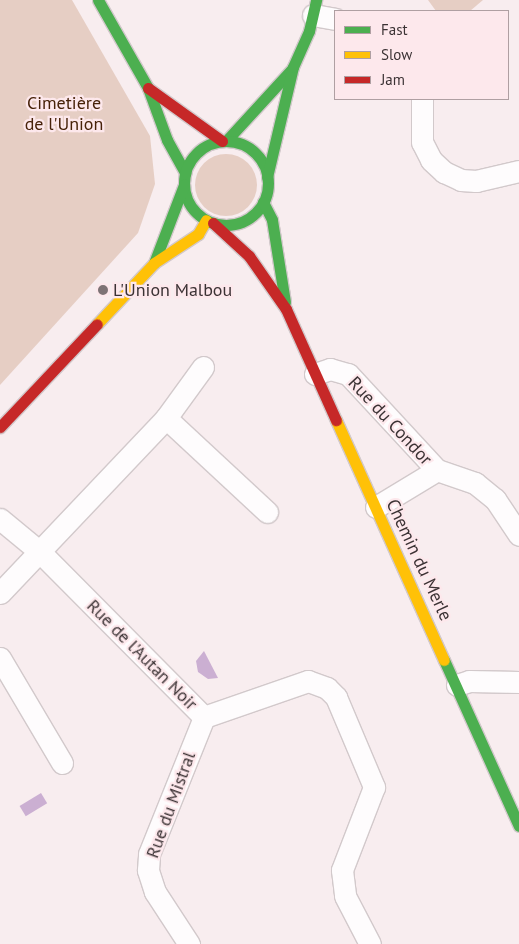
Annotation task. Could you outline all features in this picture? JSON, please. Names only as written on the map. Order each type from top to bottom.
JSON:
[{"type":"street","points":[[98,0],[148,88],[167,140],[185,173]]},
{"type":"street","points":[[184,185],[192,208],[209,221],[227,225],[242,222],[254,214],[263,202],[267,177],[293,68],[314,7],[334,18]]},
{"type":"street","points":[[154,263],[184,185],[185,173],[192,157],[205,146],[224,141],[293,68]]},
{"type":"street","points":[[148,88],[224,141],[240,144],[253,151],[262,163],[267,177]]},
{"type":"street","points":[[422,100],[422,142],[431,160],[444,172],[461,180],[476,181],[519,171]]},
{"type":"street","name":"Chemin du Merle","points":[[263,202],[272,220],[286,309]]},
{"type":"street","points":[[0,427],[154,263],[198,234],[209,221]]},
{"type":"street","name":"Chemin du Merle","points":[[209,221],[250,256],[286,309],[519,826]]},
{"type":"street","points":[[0,593],[166,418],[203,367]]},
{"type":"street","name":"Rue du Condor","points":[[315,374],[330,369],[348,374],[437,470],[458,475],[488,493],[519,535]]},
{"type":"street","points":[[166,418],[267,512]]},
{"type":"street","name":"Rue du Condor","points":[[376,507],[437,470]]},
{"type":"street","name":"Rue de l'Autan Noir","points":[[0,519],[40,552],[204,717],[308,681],[327,688],[336,697],[374,787],[342,870],[345,896],[370,944]]},
{"type":"street","points":[[0,658],[62,763]]},
{"type":"street","points":[[457,685],[469,681],[519,682]]},
{"type":"street","name":"Rue du Mistral","points":[[189,944],[156,892],[148,870],[150,854],[204,717]]},
{"type":"green space","name":"Cimetière de l'Union","points":[[0,0],[72,0],[150,136],[155,184],[138,233],[0,385]]},
{"type":"green space","points":[[428,0],[483,0],[471,10],[435,10]]},
{"type":"green space","points":[[226,154],[238,157],[248,163],[254,173],[257,185],[254,197],[248,207],[238,213],[226,216],[214,213],[204,207],[198,197],[195,185],[198,173],[204,163],[214,157]]},
{"type":"shaded area","points":[[204,651],[218,678],[208,679],[198,672],[196,661]]},
{"type":"shaded area","points":[[41,793],[47,803],[26,816],[20,806]]},
{"type":"traffic: fast","points":[[98,0],[148,88],[167,140],[185,173]]},
{"type":"traffic: fast","points":[[267,177],[293,67],[309,31],[316,0]]},
{"type":"traffic: fast","points":[[226,141],[292,69]]},
{"type":"traffic: fast","points":[[226,141],[249,148],[261,160],[268,183],[261,206],[249,218],[226,225],[203,218],[191,206],[184,183],[191,160],[203,148],[226,141]]},
{"type":"traffic: fast","points":[[154,263],[184,185]]},
{"type":"traffic: fast","points":[[263,202],[272,220],[285,302]]},
{"type":"traffic: fast","points":[[444,660],[519,826]]},
{"type":"traffic: slow","points":[[97,324],[154,263],[198,234],[206,220]]},
{"type":"traffic: slow","points":[[336,420],[444,660]]},
{"type":"traffic: jam","points":[[148,88],[222,141]]},
{"type":"traffic: jam","points":[[213,223],[249,256],[286,309],[336,420]]},
{"type":"traffic: jam","points":[[0,427],[97,324]]},
{"type":"place","name":"L'Union Malbou","points":[[103,290]]}]
